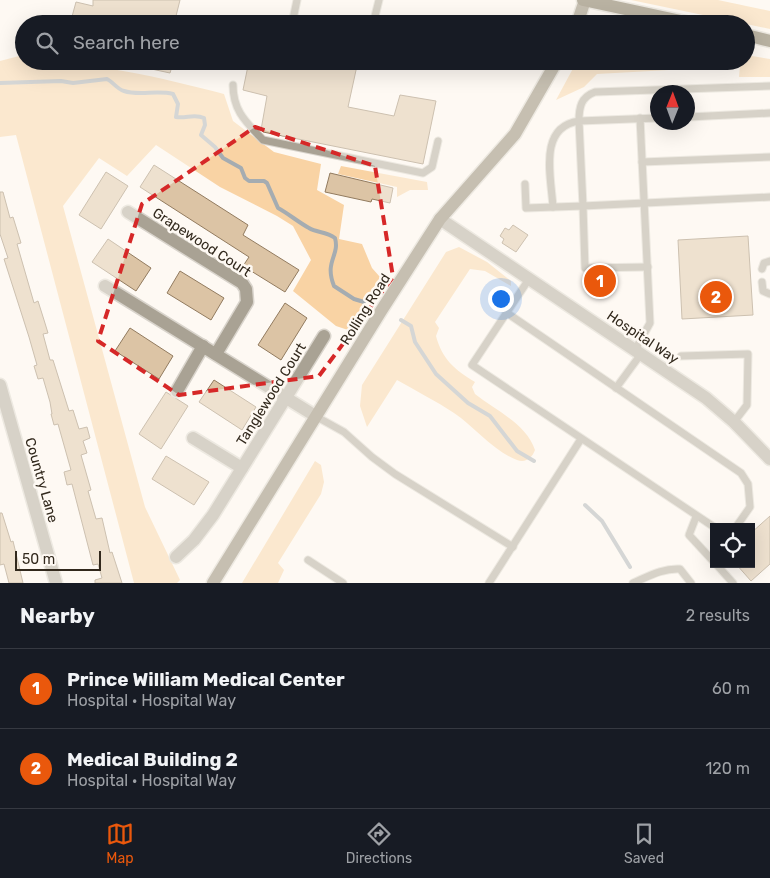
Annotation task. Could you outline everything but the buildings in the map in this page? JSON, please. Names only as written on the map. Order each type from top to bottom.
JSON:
[{"type":"main road","points":[[584,0],[653,15]]},
{"type":"main road","points":[[755,37],[770,41]]},
{"type":"street","points":[[580,15],[584,0]]},
{"type":"street","name":"Rolling Road","points":[[213,583],[440,219],[511,140],[552,70]]},
{"type":"street","name":"Grapewood Court","points":[[128,212],[242,284],[246,289],[247,302],[216,354]]},
{"type":"street","name":"Hospital Way","points":[[440,219],[706,398],[734,422],[770,459]]},
{"type":"street","points":[[106,286],[317,417]]},
{"type":"street","name":"Tanglewood Court","points":[[176,557],[204,528],[324,336]]},
{"type":"street","points":[[177,391],[203,346]]},
{"type":"street","name":"Country Lane","points":[[0,385],[56,583]]},
{"type":"street","name":"Tanglewood Court","points":[[193,438],[242,468]]},
{"type":"lane","points":[[294,15],[297,0]]},
{"type":"lane","points":[[375,15],[379,0]]},
{"type":"lane","points":[[233,85],[233,100],[246,122],[263,140],[423,172],[432,166],[438,141]]},
{"type":"lane","points":[[648,267],[585,268],[579,108],[587,95],[595,92],[770,86]]},
{"type":"lane","points":[[695,116],[770,113]]},
{"type":"lane","points":[[616,388],[638,352],[650,322],[640,118]]},
{"type":"lane","points":[[553,207],[551,144],[559,129],[566,123],[579,121],[650,118]]},
{"type":"lane","points":[[642,162],[770,157]]},
{"type":"lane","points":[[524,184],[526,208],[770,198]]},
{"type":"lane","points":[[762,270],[764,263],[770,261]]},
{"type":"lane","points":[[529,279],[472,365],[710,525]]},
{"type":"lane","points":[[762,282],[763,291],[770,294]]},
{"type":"lane","points":[[507,313],[741,473],[748,484],[750,508],[739,523]]},
{"type":"lane","points":[[681,356],[748,354],[747,405],[734,422]]},
{"type":"lane","points":[[317,417],[344,432],[395,474],[512,547]]},
{"type":"lane","points":[[489,583],[581,439]]},
{"type":"lane","points":[[696,516],[689,534],[710,557]]},
{"type":"lane","points":[[308,560],[343,583]]},
{"type":"lane","points":[[633,583],[672,568],[680,569],[691,583]]},
{"type":"lane","points":[[719,568],[732,583]]},
{"type":"highlighted area","points":[[255,127],[375,166],[393,277],[319,376],[179,395],[98,341],[142,204]]},
{"type":"shaded area","points":[[631,0],[718,0],[770,11],[770,29],[755,26],[755,15],[703,15]]},
{"type":"shaded area","points":[[755,56],[770,59],[770,77],[739,77],[740,70],[755,70]]},
{"type":"shaded area","points":[[15,57],[15,70],[118,70],[224,94],[233,121],[274,152],[321,164],[317,190],[344,205],[339,239],[362,244],[372,268],[380,277],[348,330],[336,326],[293,291],[311,260],[293,226],[220,187],[156,145],[127,176],[99,158],[63,206],[145,507],[180,580],[177,583],[134,583],[16,135],[0,137],[0,61]]},
{"type":"shaded area","points":[[572,70],[668,70],[597,74],[584,87],[556,100]]},
{"type":"shaded area","points":[[341,166],[427,182],[428,190],[410,190],[397,197],[397,187],[338,174]]},
{"type":"shaded area","points":[[459,247],[487,262],[511,281],[511,286],[485,271],[470,269],[435,322],[439,328],[436,336],[442,351],[450,363],[475,382],[472,387],[475,394],[510,418],[525,432],[535,450],[526,460],[520,461],[508,456],[454,413],[397,380],[367,427],[360,406],[362,385],[446,252]]},
{"type":"shaded area","points":[[315,461],[321,465],[324,482],[321,494],[278,563],[284,570],[278,583],[242,583]]},
{"type":"waterway","points":[[0,83],[61,81],[73,83],[107,79],[124,91],[173,94],[178,104],[176,117],[197,116],[204,118],[205,125],[201,135],[215,147],[223,158],[241,168],[245,178],[249,181],[264,181],[267,183],[278,208],[309,228],[335,238],[336,250],[331,265],[331,277],[334,286],[354,299],[364,302]]},
{"type":"waterway","points":[[401,320],[411,326],[415,342],[436,374],[468,403],[490,416],[517,451],[534,461]]},
{"type":"waterway","points":[[585,505],[602,521],[630,567]]},
{"type":"place","name":"Prince William Medical Center","points":[[600,281]]},
{"type":"place","name":"Medical Building 2","points":[[716,297]]}]
